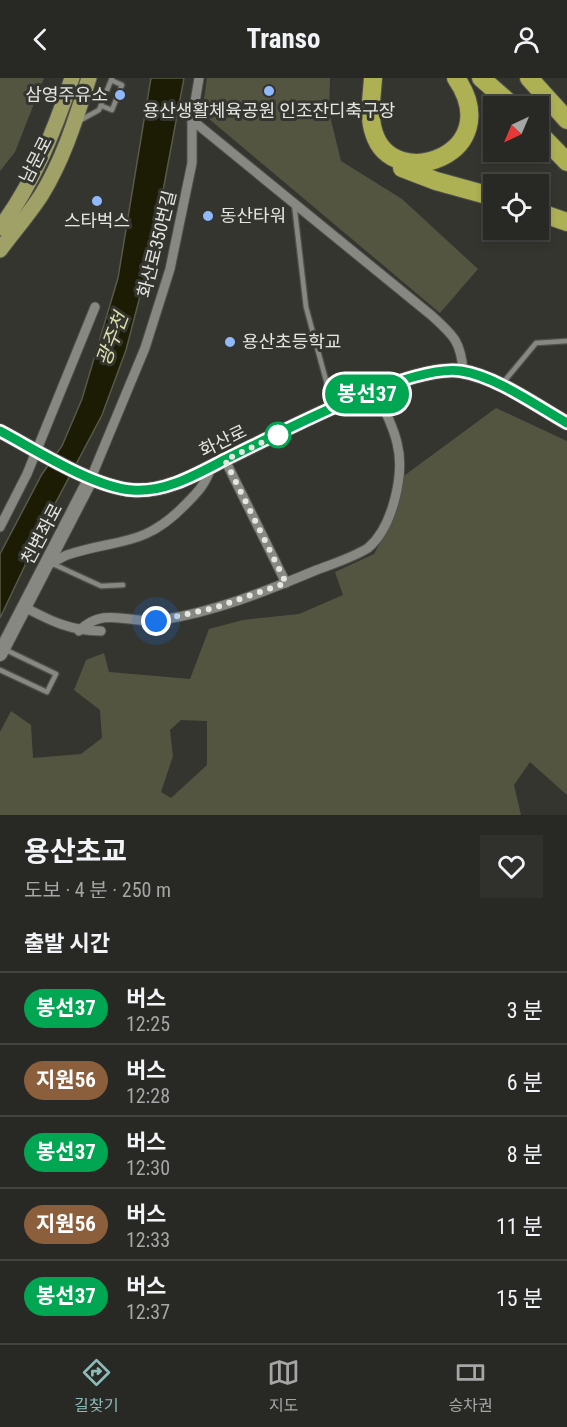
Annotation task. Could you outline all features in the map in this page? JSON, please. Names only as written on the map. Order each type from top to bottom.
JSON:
[{"type":"highway","points":[[363,78],[360,111],[364,129],[375,147],[392,164],[436,181],[483,193]]},
{"type":"highway","points":[[374,78],[371,113],[374,135],[384,149],[410,164],[438,160],[450,152],[467,131],[471,109],[456,78]]},
{"type":"highway","points":[[481,78],[502,96]]},
{"type":"highway","points":[[529,78],[567,120]]},
{"type":"highway","points":[[536,78],[553,103]]},
{"type":"highway","points":[[549,143],[567,162]]},
{"type":"highway","points":[[549,216],[567,222]]},
{"type":"main road","name":"남문로","points":[[0,228],[39,165],[53,134],[72,78]]},
{"type":"main road","name":"남문로","points":[[0,249],[41,195],[62,156],[89,78]]},
{"type":"main road","name":"화산로","points":[[0,431],[87,476],[117,488],[143,490],[165,487],[334,408],[419,374],[463,371],[501,387],[567,423]]},
{"type":"main road","name":"천변좌로","points":[[1,651],[48,564],[87,476]]},
{"type":"street","name":"화산로350번길","points":[[87,476],[145,348],[165,288],[192,163],[192,120],[199,78]]},
{"type":"street","points":[[192,120],[455,337],[462,355],[463,371]]},
{"type":"street","points":[[0,526],[27,474],[35,449],[95,307]]},
{"type":"street","points":[[79,631],[92,620],[112,615],[139,621],[174,618],[214,608],[286,583],[363,552],[375,542],[385,526],[394,497],[400,465],[399,451],[376,391]]},
{"type":"street","points":[[225,460],[286,583]]},
{"type":"street","points":[[48,564],[66,555],[122,543],[158,529],[200,489],[211,467]]},
{"type":"street","points":[[24,607],[60,626],[79,631],[101,631]]},
{"type":"lane","points":[[74,123],[91,116],[102,106],[112,79],[122,86],[112,110],[102,106]]},
{"type":"lane","points":[[294,202],[293,214],[306,307],[334,408]]},
{"type":"lane","points":[[501,387],[537,343],[567,341]]},
{"type":"lane","name":"천변좌로","points":[[48,564],[101,586],[123,585]]},
{"type":"lane","name":"천변좌로","points":[[0,670],[47,692],[56,674],[1,651]]},
{"type":"shaded area","points":[[0,78],[44,78],[15,152],[0,171]]},
{"type":"shaded area","points":[[207,78],[330,78],[329,112],[341,161],[402,199],[478,269],[440,313],[202,113]]},
{"type":"shaded area","points":[[496,408],[567,441],[567,795],[530,762],[514,785],[521,815],[0,815],[0,732],[11,711],[31,725],[33,758],[81,754],[102,738],[100,710],[74,690],[86,660],[104,653],[109,672],[190,679],[209,629],[243,620],[299,614],[343,595],[335,572],[374,554],[396,513],[401,478]],"holes":[[[181,720],[207,721],[207,765],[171,798],[161,792],[173,756],[170,730]]]},
{"type":"water","name":"광주천","points":[[151,78],[184,78],[152,250],[126,350],[102,415],[47,519],[0,618],[0,554],[42,474],[62,446],[82,399],[118,278]]},
{"type":"bus line","name":"봉선37","points":[[0,431],[91,478],[117,488],[143,490],[165,487],[334,408],[419,374],[436,371],[468,372],[567,423]]},
{"type":"place","name":"용산생활체육공원 인조잔디축구장","points":[[269,91]]},
{"type":"place","name":"삼영주유소","points":[[120,95]]},
{"type":"place","name":"스타벅스","points":[[97,201]]},
{"type":"place","name":"동산타워","points":[[208,216]]},
{"type":"place","name":"용산초등학교","points":[[230,342]]},
{"type":"route","points":[[156,621],[214,608],[286,583],[225,460],[278,435]]}]
